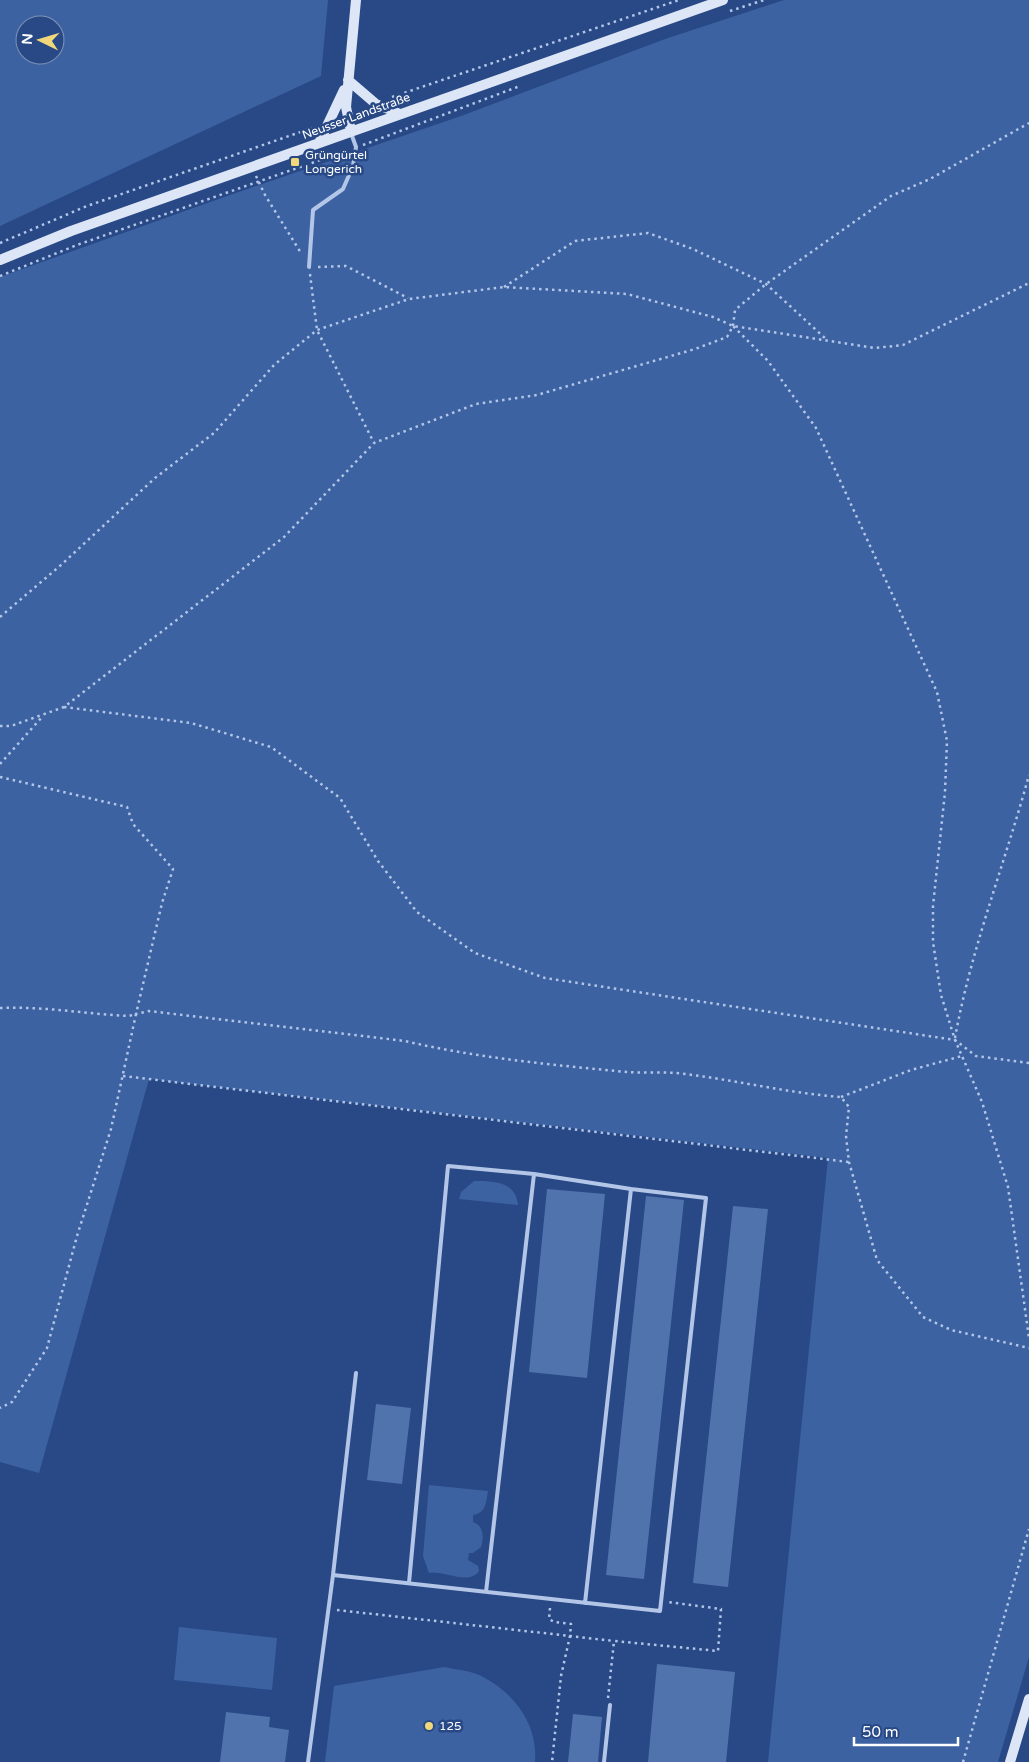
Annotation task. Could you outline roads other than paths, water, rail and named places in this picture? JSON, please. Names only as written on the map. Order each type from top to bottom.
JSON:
[{"type":"main road","points":[[351,131],[346,107],[356,0]]},
{"type":"main road","name":"Neusser Landstraße","points":[[0,260],[71,231],[723,0]]},
{"type":"main road","points":[[348,80],[376,104],[400,114]]},
{"type":"main road","points":[[319,143],[348,80]]},
{"type":"main road","points":[[1010,1762],[1029,1700]]},
{"type":"lane","points":[[309,267],[313,210],[343,189],[353,166],[356,148],[351,131]]},
{"type":"lane","points":[[333,1575],[660,1611],[706,1198],[630,1189],[534,1174],[448,1166],[409,1583]]},
{"type":"lane","points":[[486,1592],[534,1174]]},
{"type":"lane","points":[[585,1603],[630,1189]]},
{"type":"lane","points":[[308,1762],[333,1575],[356,1373]]},
{"type":"lane","points":[[604,1762],[610,1705]]},
{"type":"place","name":"Grüngürtel Longerich","points":[[295,162]]},
{"type":"place","name":"125","points":[[429,1726]]}]
